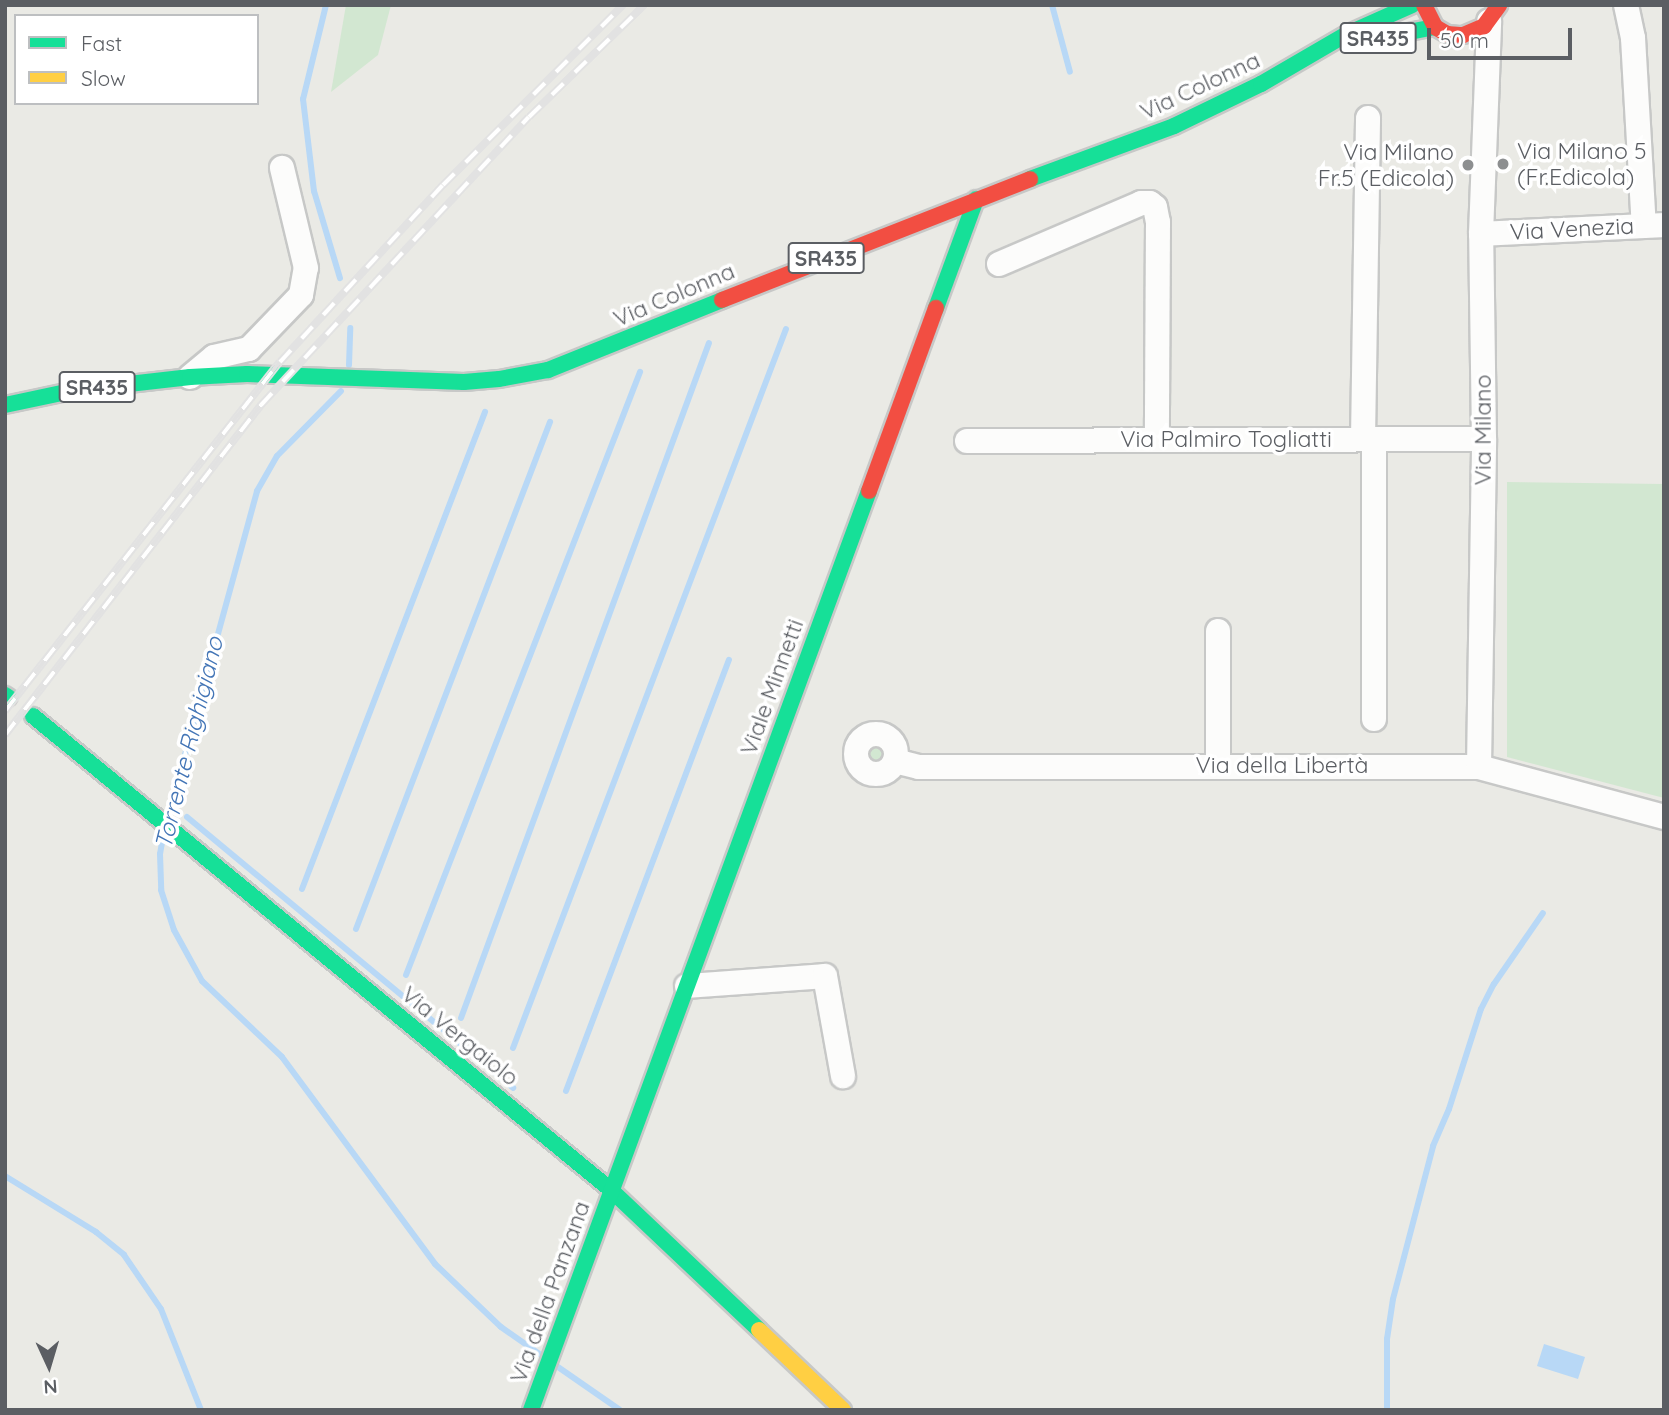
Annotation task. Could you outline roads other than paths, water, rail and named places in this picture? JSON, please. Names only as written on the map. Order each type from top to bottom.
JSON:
[{"type":"street","name":"SR435","points":[[1320,50],[1412,5]]},
{"type":"street","name":"SR435","points":[[1424,5],[1445,31]]},
{"type":"street","points":[[1626,5],[1633,38],[1654,225]]},
{"type":"street","name":"SR435","points":[[1320,50],[1445,31],[1472,34],[1494,13]]},
{"type":"street","name":"Via Milano","points":[[1479,767],[1484,439],[1481,234],[1485,92],[1494,13]]},
{"type":"street","points":[[1445,31],[1468,55],[1485,92]]},
{"type":"street","name":"Via Colonna","points":[[5,405],[76,390],[190,377],[247,374],[464,382],[548,370],[976,199],[1174,126],[1261,85],[1320,50]]},
{"type":"street","points":[[1368,118],[1369,439],[1374,719]]},
{"type":"street","points":[[190,377],[214,357],[249,348],[296,301],[307,276],[282,169]]},
{"type":"street","name":"Viale Minnetti","points":[[611,1190],[976,199]]},
{"type":"street","points":[[999,264],[1141,203],[1150,202],[1155,207],[1158,222],[1157,440]]},
{"type":"street","name":"Via Venezia","points":[[1481,234],[1654,225]]},
{"type":"street","points":[[247,374],[249,348]]},
{"type":"street","name":"Via Palmiro Togliatti","points":[[967,441],[1484,439]]},
{"type":"street","points":[[1218,631],[1218,765]]},
{"type":"street","name":"Via Vergaiolo","points":[[33,716],[611,1190],[843,1410]]},
{"type":"street","name":"Via della Libertà","points":[[895,761],[919,767],[1479,767],[1664,817]]},
{"type":"street","points":[[687,986],[825,976],[843,1076]]},
{"type":"street","name":"Via della Panzana","points":[[531,1410],[611,1190]]},
{"type":"water","points":[[1544,1344],[1585,1357],[1578,1379],[1537,1366]]},
{"type":"waterway","name":"Torrente Righigiano","points":[[326,5],[303,99],[314,191],[340,278]]},
{"type":"waterway","points":[[1052,5],[1070,72]]},
{"type":"waterway","name":"Torrente Righigiano","points":[[349,365],[350,328]]},
{"type":"waterway","points":[[513,1048],[786,329]]},
{"type":"waterway","points":[[461,1018],[709,343]]},
{"type":"waterway","points":[[406,975],[640,372]]},
{"type":"waterway","name":"Torrente Righigiano","points":[[169,813],[257,491],[277,456],[341,391]]},
{"type":"waterway","points":[[302,889],[485,412]]},
{"type":"waterway","points":[[356,929],[550,422]]},
{"type":"waterway","points":[[566,1091],[729,660]]},
{"type":"waterway","points":[[187,817],[513,1088]]},
{"type":"waterway","name":"Torrente Righigiano","points":[[163,837],[160,854],[161,890],[174,930],[202,981],[282,1057],[435,1264],[501,1327],[541,1355]]},
{"type":"waterway","points":[[1387,1410],[1387,1339],[1393,1299],[1433,1146],[1449,1109],[1481,1009],[1494,984],[1543,913]]},
{"type":"waterway","points":[[5,1176],[96,1232],[124,1255],[161,1309],[201,1410]]},
{"type":"waterway","name":"Torrente Righigiano","points":[[558,1367],[620,1410]]},
{"type":"railway","points":[[5,711],[280,362],[443,185],[623,5]]},
{"type":"railway","points":[[5,735],[261,405],[529,117],[644,5]]},
{"type":"place","name":"Via Milano 5 (Fr.Edicola)","points":[[1503,164]]},
{"type":"place","name":"Via Milano Fr.5 (Edicola)","points":[[1468,165]]}]
